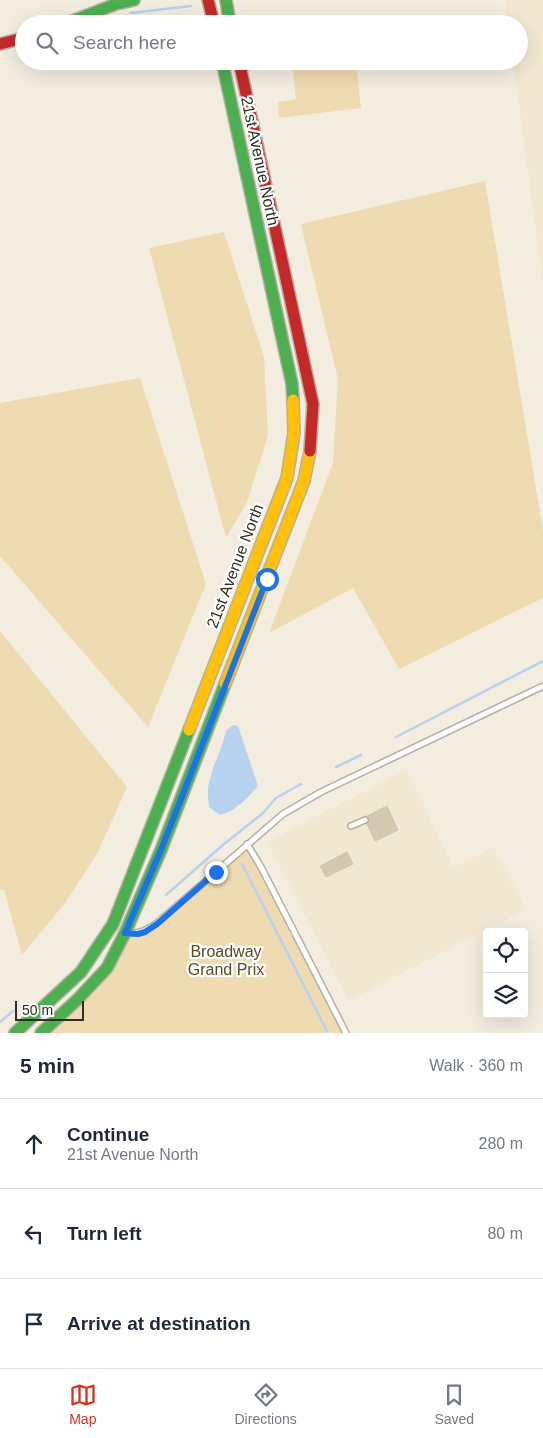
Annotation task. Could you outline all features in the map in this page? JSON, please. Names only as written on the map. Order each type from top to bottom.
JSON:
[{"type":"street","points":[[88,15],[116,4],[134,0]]},
{"type":"street","points":[[208,0],[212,15]]},
{"type":"street","points":[[226,0],[228,15]]},
{"type":"street","points":[[0,44],[15,40]]},
{"type":"street","name":"21st Avenue North","points":[[15,1033],[81,972],[113,924],[287,478],[294,434],[292,384],[224,70]]},
{"type":"street","name":"21st Avenue North","points":[[40,1033],[107,968],[125,933],[161,850],[271,570],[304,481],[312,444],[313,404],[241,70]]},
{"type":"lane","points":[[125,933],[138,934],[157,924],[283,814],[320,792],[543,686]]},
{"type":"lane","points":[[351,826],[365,820]]},
{"type":"lane","points":[[247,844],[261,867],[346,1033]]},
{"type":"lane","points":[[45,1006],[57,1018]]},
{"type":"shaded area","points":[[505,0],[543,0],[543,284],[514,70],[528,70],[528,15],[507,15]]},
{"type":"shaded area","points":[[407,769],[453,867],[494,847],[526,909],[489,928],[483,928],[483,931],[349,1001],[267,842]]},
{"type":"green space","points":[[293,70],[357,70],[361,108],[279,118],[278,102],[296,99]]},
{"type":"green space","points":[[485,181],[543,531],[543,598],[399,669],[353,588],[269,633],[333,463],[338,380],[301,224]]},
{"type":"green space","points":[[224,232],[264,357],[268,436],[247,502],[226,538],[149,248]]},
{"type":"green space","points":[[140,378],[206,584],[148,727],[0,556],[0,403]]},
{"type":"green space","points":[[0,631],[127,787],[98,852],[66,902],[22,955],[4,890],[0,890]]},
{"type":"green space","name":"Broadway Grand Prix","points":[[247,844],[346,1033],[44,1033],[107,968],[125,933],[145,932]]},
{"type":"water","points":[[233,725],[238,726],[258,786],[231,811],[220,815],[209,807],[208,788],[226,731]]},
{"type":"building","points":[[387,806],[398,830],[375,841],[367,824],[369,820],[367,816]]},
{"type":"building","points":[[347,852],[353,864],[326,877],[320,866]]},
{"type":"waterway","points":[[130,13],[191,6]]},
{"type":"waterway","points":[[396,737],[543,661]]},
{"type":"waterway","points":[[336,767],[361,755]]},
{"type":"waterway","points":[[166,895],[224,844],[263,813],[276,798],[301,784]]},
{"type":"waterway","points":[[242,864],[328,1033]]},
{"type":"waterway","points":[[0,1022],[13,1011]]},
{"type":"traffic: fast","points":[[88,15],[116,4],[134,0]]},
{"type":"traffic: fast","points":[[226,0],[228,15]]},
{"type":"traffic: fast","points":[[224,70],[292,384],[293,400]]},
{"type":"traffic: fast","points":[[41,1033],[77,1000],[107,968],[125,933],[161,850],[225,684]]},
{"type":"traffic: fast","points":[[15,1033],[81,972],[113,924],[189,730]]},
{"type":"traffic: slow","points":[[189,730],[287,478],[294,433],[293,400]]},
{"type":"traffic: slow","points":[[225,684],[304,481],[310,451]]},
{"type":"traffic: jam","points":[[208,0],[212,15]]},
{"type":"traffic: jam","points":[[0,44],[15,40]]},
{"type":"traffic: jam","points":[[241,70],[313,404],[310,451]]},
{"type":"route","points":[[216,872],[157,924],[138,934],[125,933],[161,850],[267,579]]}]
